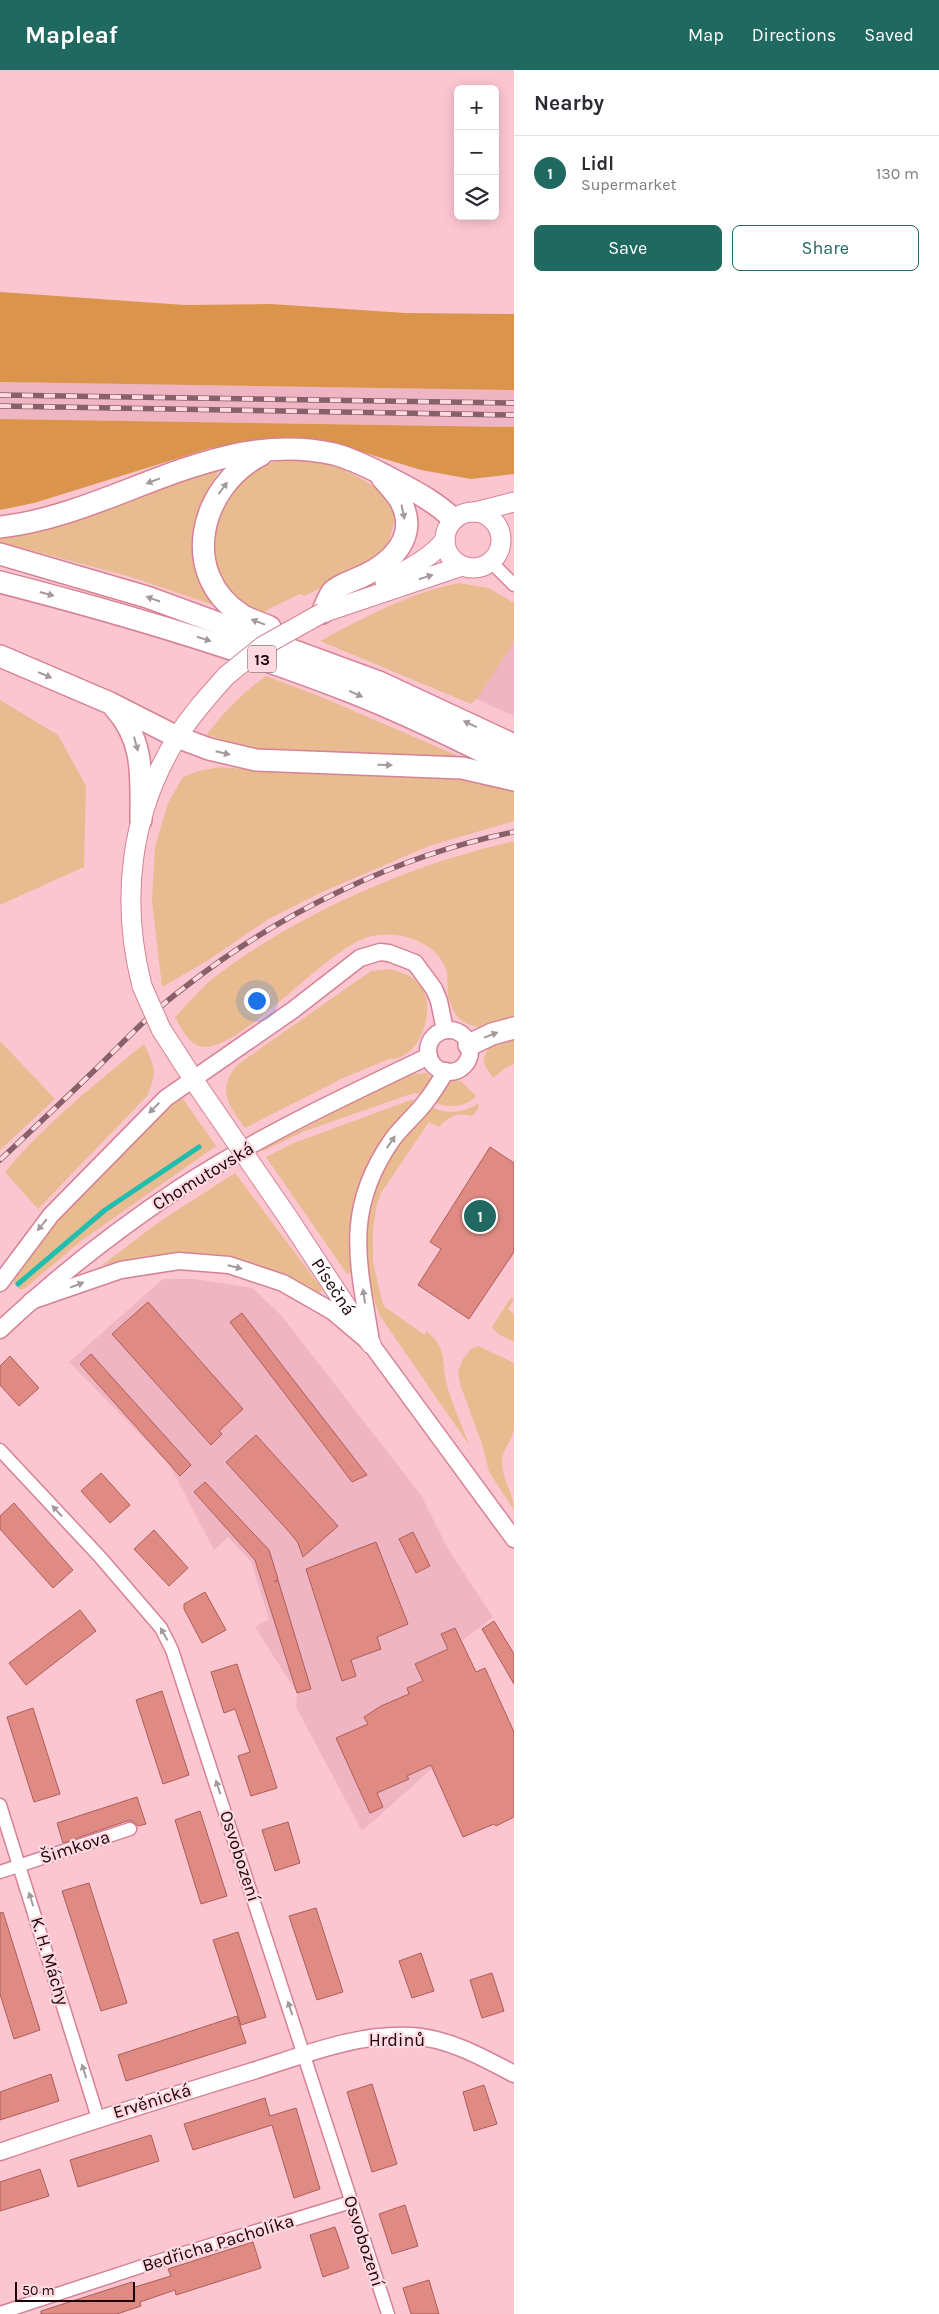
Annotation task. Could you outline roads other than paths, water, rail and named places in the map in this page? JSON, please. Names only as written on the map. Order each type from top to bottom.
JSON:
[{"type":"highway","points":[[0,526],[65,514],[201,464],[223,458],[288,449],[334,454],[356,461],[427,498],[454,519]]},
{"type":"highway","points":[[268,451],[251,460],[228,481],[206,518],[203,544],[208,570],[213,583],[226,602],[243,616],[309,642],[380,682]]},
{"type":"highway","points":[[322,613],[333,591],[380,568],[390,560],[400,546],[405,528],[404,510],[401,502],[377,472]]},
{"type":"highway","name":"13","points":[[0,554],[147,597],[380,682],[514,745]]},
{"type":"highway","name":"13","points":[[0,582],[140,619],[230,647],[348,690],[514,767]]},
{"type":"highway","points":[[0,656],[110,703],[177,738],[209,749],[256,760],[462,768],[514,780]]},
{"type":"highway","points":[[110,703],[122,716],[135,738],[141,766],[141,820]]},
{"type":"highway","points":[[469,1044],[492,1034],[514,1028]]},
{"type":"main road","points":[[475,512],[514,502]]},
{"type":"main road","points":[[346,603],[417,564],[438,548],[445,540],[449,525],[454,519],[467,512],[483,514],[495,523],[499,530],[495,554]]},
{"type":"main road","points":[[445,540],[449,555],[462,566],[477,569],[495,554],[514,533]]},
{"type":"main road","points":[[346,603],[462,566]]},
{"type":"main road","name":"Písečná","points":[[346,603],[322,613],[264,646],[226,676],[197,710],[177,738],[157,778],[141,820],[134,848],[131,925],[142,986],[161,1029],[371,1344]]},
{"type":"street","points":[[495,554],[514,585]]},
{"type":"street","points":[[0,1283],[34,1235],[69,1196],[156,1107],[196,1083],[360,958],[380,952],[407,958],[415,963],[437,995],[445,1030]]},
{"type":"street","points":[[445,1030],[457,1031],[467,1039],[469,1044],[470,1056],[464,1066],[453,1071],[446,1071],[436,1066],[429,1056],[430,1043],[438,1033],[445,1030]]},
{"type":"street","name":"Chomutovská","points":[[0,1330],[31,1301],[97,1247],[180,1188],[280,1130],[429,1056]]},
{"type":"street","points":[[371,1344],[357,1256],[358,1228],[364,1198],[385,1150],[401,1129],[427,1101],[446,1071]]},
{"type":"street","points":[[31,1301],[92,1279],[140,1265],[179,1261],[217,1263],[263,1275],[302,1293],[332,1311],[371,1344]]},
{"type":"street","name":"Písečná","points":[[371,1344],[514,1539]]},
{"type":"street","name":"Osvobození","points":[[0,1450],[156,1621],[172,1650],[305,2054],[388,2314]]},
{"type":"street","name":"K. H. Máchy","points":[[0,1805],[98,2118]]},
{"type":"street","name":"Šimkova","points":[[0,1872],[130,1829]]},
{"type":"street","name":"Hrdinů","points":[[305,2054],[356,2041],[390,2036],[412,2036],[436,2040],[469,2051],[514,2074]]},
{"type":"street","name":"Ervěnická","points":[[0,2152],[98,2118],[305,2054]]},
{"type":"street","name":"Bedřicha Pacholíka","points":[[0,2313],[155,2262],[351,2202]]},
{"type":"waterway","points":[[18,1284],[105,1210],[199,1147]]},
{"type":"railway","points":[[0,395],[514,403]]},
{"type":"railway","points":[[0,406],[514,415]]},
{"type":"railway","points":[[0,1160],[162,1005],[221,960],[259,935],[299,912],[383,872],[470,842],[514,832]]},
{"type":"place","name":"Lidl","points":[[480,1216]]}]
